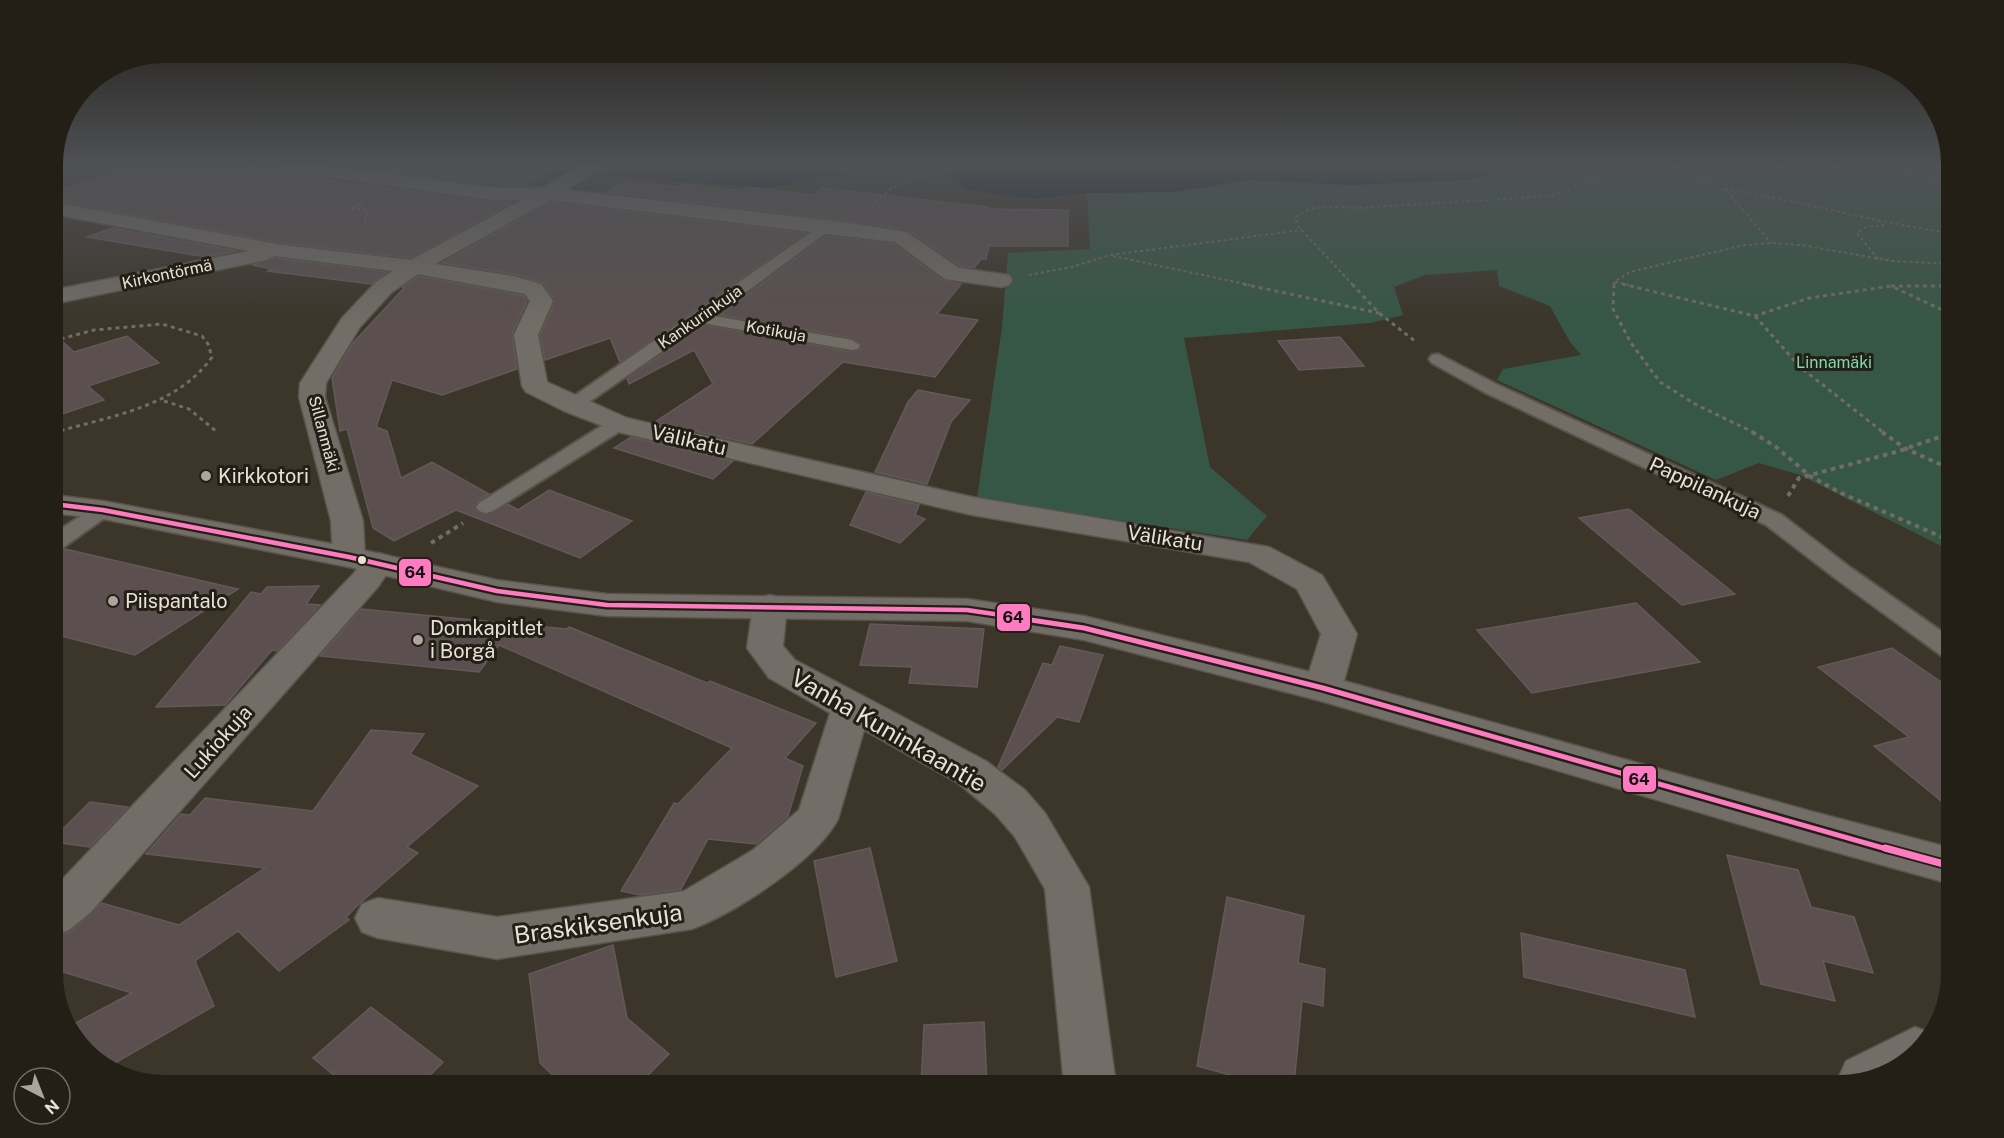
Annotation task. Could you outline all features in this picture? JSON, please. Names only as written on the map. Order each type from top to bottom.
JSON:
[{"type":"street","name":"Välikatu","points":[[112,219],[282,251],[414,267],[513,283],[533,290],[542,301],[526,335],[535,386],[618,424],[972,506],[1258,554],[1310,582],[1339,634],[1323,688]]},
{"type":"street","name":"Sillanmäki","points":[[363,560],[347,521],[312,397],[313,383],[350,323],[384,287],[414,267],[501,219]]},
{"type":"street","points":[[766,219],[901,237],[953,274],[1001,280]]},
{"type":"street","name":"Kirkontörmä","points":[[63,295],[282,251]]},
{"type":"street","points":[[63,505],[103,510],[363,560],[497,591],[560,600],[607,605],[967,610],[1084,628],[1323,688],[1810,828],[1941,863]]},
{"type":"street","name":"Lukiokuja","points":[[63,908],[74,899],[366,580],[363,560]]},
{"type":"street","name":"Vanha Kuninkaantie","points":[[770,606],[765,648],[783,669],[972,772],[1010,802],[1030,825],[1067,887],[1089,1075]]},
{"type":"street","name":"Braskiksenkuja","points":[[378,918],[497,938],[692,909],[769,863],[817,819],[851,708]]},
{"type":"lane","name":"Kankurinkuja","points":[[573,405],[835,227]]},
{"type":"lane","name":"Kotikuja","points":[[700,318],[852,345]]},
{"type":"lane","name":"Pappilankuja","points":[[1438,359],[1492,389],[1774,520],[1941,644]]},
{"type":"lane","points":[[486,507],[618,424]]},
{"type":"lane","points":[[63,537],[103,510]]},
{"type":"path","points":[[835,227],[846,219]]},
{"type":"path","points":[[1296,219],[1297,225],[1379,313],[1438,359]]},
{"type":"path","points":[[1751,219],[1771,243]]},
{"type":"path","points":[[1868,219],[1891,225],[1941,232]]},
{"type":"path","points":[[1878,259],[1857,233],[1860,228],[1869,225],[1891,225]]},
{"type":"path","points":[[1001,280],[1072,267],[1110,255],[1303,230]]},
{"type":"path","points":[[1614,282],[1630,272],[1686,256],[1744,245],[1771,243],[1801,245],[1878,259],[1941,263]]},
{"type":"path","points":[[1110,255],[1379,313]]},
{"type":"path","points":[[1614,282],[1755,316],[1809,298],[1891,286],[1941,286]]},
{"type":"path","points":[[1614,282],[1613,309],[1631,343],[1660,382],[1695,404],[1748,429],[1776,447],[1810,476],[1841,493],[1941,538]]},
{"type":"path","points":[[1891,286],[1941,309]]},
{"type":"path","points":[[1755,316],[1800,367],[1906,449],[1941,465]]},
{"type":"path","points":[[63,338],[94,330],[162,324],[202,336],[208,344],[212,357],[201,374],[179,392],[163,400],[63,431]]},
{"type":"path","points":[[163,400],[189,409],[216,431]]},
{"type":"path","points":[[1810,476],[1941,437]]},
{"type":"path","points":[[423,548],[486,507]]},
{"type":"green space","name":"Linnamäki","points":[[1088,219],[1941,219],[1941,546],[1800,475],[1759,463],[1716,480],[1497,380],[1503,369],[1581,355],[1570,342],[1550,306],[1499,286],[1497,270],[1425,275],[1394,287],[1403,315],[1370,323],[1184,338],[1210,467],[1267,516],[1247,540],[977,498],[1002,327],[1008,253],[1090,249]]},
{"type":"building","points":[[155,219],[482,219],[411,258],[282,243]]},
{"type":"building","points":[[520,219],[691,219],[806,233],[620,362],[610,338],[545,360],[540,335],[555,302],[543,283],[513,274],[442,263]]},
{"type":"building","points":[[835,219],[1068,219],[1068,246],[989,246],[986,259],[981,259],[974,268],[960,266],[909,231]]},
{"type":"building","points":[[112,228],[237,251],[206,257],[87,237]]},
{"type":"building","points":[[826,236],[894,244],[944,281],[961,284],[937,314],[978,320],[935,377],[843,362],[752,444],[655,422],[713,384],[694,350],[629,384],[627,379],[704,325],[852,352],[860,350],[862,344],[852,338],[720,315]]},
{"type":"building","points":[[275,258],[387,272],[371,284],[268,271],[272,269],[252,265]]},
{"type":"building","points":[[419,276],[524,296],[527,301],[512,334],[517,369],[442,395],[392,380],[376,427],[387,431],[401,478],[432,462],[489,494],[478,501],[474,507],[477,512],[485,515],[508,504],[518,510],[549,490],[632,521],[580,558],[456,510],[394,541],[373,528],[347,429],[340,431],[332,378],[353,343],[404,288],[402,287]]},
{"type":"building","points":[[127,336],[159,363],[88,386],[104,400],[63,414],[63,342],[74,352]]},
{"type":"building","points":[[1340,337],[1364,366],[1299,370],[1278,341]]},
{"type":"building","points":[[918,390],[970,400],[951,422],[927,484],[875,472],[908,402]]},
{"type":"building","points":[[631,437],[733,461],[713,479],[614,448]]},
{"type":"building","points":[[866,492],[919,505],[915,515],[925,519],[900,543],[850,525]]},
{"type":"building","points":[[1629,509],[1735,594],[1682,605],[1579,518]]},
{"type":"building","points":[[63,550],[238,589],[135,655],[63,637]]},
{"type":"building","points":[[319,586],[306,604],[320,605],[277,651],[272,650],[225,705],[156,707],[251,592],[261,594],[267,587]]},
{"type":"building","points":[[1636,603],[1700,662],[1532,693],[1477,630]]},
{"type":"building","points":[[361,609],[567,629],[569,627],[707,683],[710,681],[816,723],[785,758],[803,766],[788,816],[756,844],[708,839],[681,889],[640,895],[621,891],[674,803],[678,804],[732,748],[499,645],[479,672],[320,656]]},
{"type":"building","points":[[870,624],[984,629],[977,687],[909,683],[912,667],[860,665]]},
{"type":"building","points":[[1060,646],[1103,655],[1079,722],[1057,717],[1002,770],[998,767],[1043,663],[1052,665]]},
{"type":"building","points":[[1892,648],[1941,682],[1941,801],[1874,746],[1909,737],[1818,667]]},
{"type":"building","points":[[371,730],[424,734],[410,754],[478,786],[407,847],[418,853],[360,903],[346,917],[349,920],[279,971],[238,931],[195,961],[214,1006],[116,1062],[93,1045],[76,1023],[132,993],[63,972],[63,934],[70,932],[102,903],[179,925],[265,868],[146,854],[181,814],[190,815],[205,798],[313,811]]},
{"type":"building","points":[[90,802],[128,807],[90,847],[63,843],[63,829]]},
{"type":"building","points":[[870,848],[897,961],[836,977],[814,861]]},
{"type":"building","points":[[1727,855],[1798,870],[1811,907],[1854,917],[1873,973],[1823,961],[1835,1001],[1761,984]]},
{"type":"building","points":[[1227,897],[1304,916],[1298,963],[1325,969],[1323,1006],[1302,1001],[1295,1075],[1230,1075],[1197,1066]]},
{"type":"building","points":[[1521,933],[1685,970],[1695,1017],[1524,977]]},
{"type":"building","points":[[613,945],[627,1018],[669,1054],[648,1075],[553,1075],[540,1063],[529,974]]},
{"type":"building","points":[[371,1007],[443,1062],[430,1075],[334,1075],[313,1058]]},
{"type":"building","points":[[984,1022],[987,1075],[922,1075],[924,1025]]},
{"type":"transit line","name":"64","points":[[63,505],[103,510],[349,557],[497,591],[607,605],[967,610],[1084,628],[1323,688],[1941,863]]},
{"type":"place","name":"Kirkkotori","points":[[206,476]]},
{"type":"place","name":"Piispantalo","points":[[113,601]]},
{"type":"place","name":"Domkapitlet i Borgå","points":[[418,640]]}]
